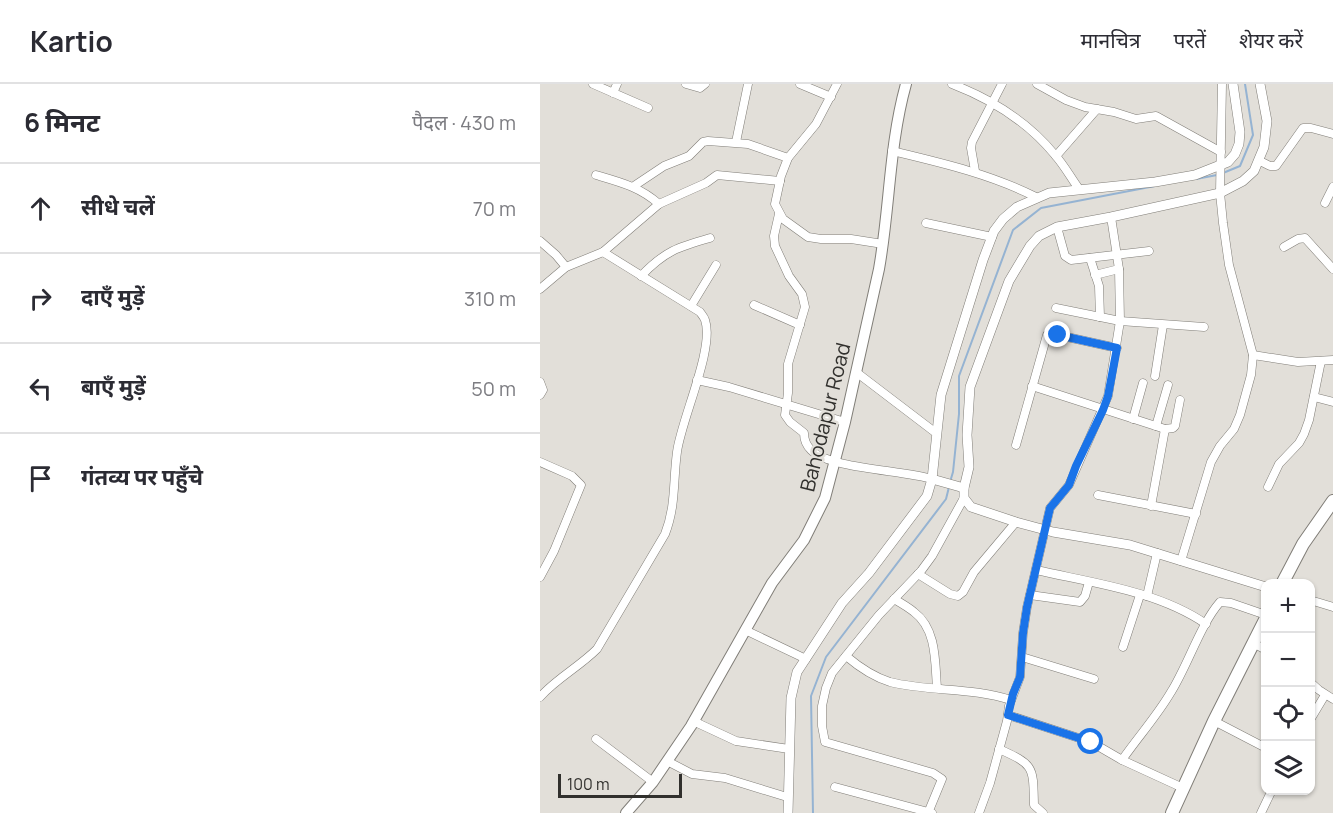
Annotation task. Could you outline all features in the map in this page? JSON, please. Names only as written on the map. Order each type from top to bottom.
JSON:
[{"type":"main road","name":"Bahodapur Road","points":[[628,812],[653,782],[693,721],[772,583],[804,540],[825,498],[845,422],[883,244],[892,151],[906,84]]},
{"type":"main road","points":[[1285,579],[1303,544],[1333,501]]},
{"type":"main road","points":[[1172,813],[1261,626]]},
{"type":"street","points":[[593,84],[648,108]]},
{"type":"street","points":[[614,93],[617,84]]},
{"type":"street","points":[[686,84],[700,88],[705,84]]},
{"type":"street","points":[[736,142],[748,84]]},
{"type":"street","points":[[800,84],[831,97]]},
{"type":"street","points":[[837,84],[816,124],[788,158],[775,204],[779,214],[808,237],[851,239],[883,244]]},
{"type":"street","points":[[952,84],[993,102],[1036,135],[1056,156],[1079,189]]},
{"type":"street","points":[[975,171],[972,142],[1002,84]]},
{"type":"street","points":[[1037,84],[1066,100],[1136,120],[1156,116],[1221,152]]},
{"type":"street","points":[[1182,561],[1211,462],[1234,429],[1240,415],[1251,375],[1253,355],[1229,265],[1220,191],[1222,84]]},
{"type":"street","points":[[788,813],[791,698],[798,672],[842,603],[869,573],[910,519],[935,481],[936,433],[941,395],[952,355],[992,237],[1004,219],[1017,207],[1049,193],[1155,182],[1195,175],[1221,167],[1235,154],[1239,144],[1240,132],[1233,84]]},
{"type":"street","points":[[835,787],[930,813],[941,783],[942,778],[939,776],[825,742],[822,706],[832,673],[879,615],[932,556],[962,491],[970,458],[967,435],[970,387],[1009,281],[1021,259],[1039,236],[1057,227],[1111,217],[1220,191],[1243,181],[1254,171],[1264,147],[1267,121],[1260,84]]},
{"type":"street","points":[[1056,156],[1097,109]]},
{"type":"street","points":[[1260,160],[1270,166],[1276,165],[1299,133],[1307,127],[1333,134]]},
{"type":"street","points":[[634,186],[664,166],[689,156],[703,142],[736,142],[788,158]]},
{"type":"street","points":[[892,151],[975,171],[1036,197]]},
{"type":"street","points":[[596,175],[634,186],[658,204]]},
{"type":"street","points":[[540,288],[566,267],[603,252],[658,204],[706,183],[717,175],[780,181]]},
{"type":"street","points":[[1325,203],[1333,187]]},
{"type":"street","points":[[779,214],[774,236],[775,246],[789,276],[804,299],[805,307],[788,364],[788,405],[785,415],[804,433],[804,440],[812,451],[835,461],[883,471],[915,474],[962,491],[971,507],[1016,522],[1044,530],[1116,541],[1261,585]]},
{"type":"street","points":[[979,813],[990,783],[1011,700],[1020,677],[1023,633],[1050,508],[1069,485],[1108,396],[1120,321],[1119,269],[1111,217]]},
{"type":"street","points":[[926,223],[992,237]]},
{"type":"street","points":[[1057,227],[1068,259],[1149,251]]},
{"type":"street","points":[[641,276],[662,255],[710,238]]},
{"type":"street","points":[[1284,248],[1298,239],[1305,238],[1333,270]]},
{"type":"street","points":[[540,241],[566,267]]},
{"type":"street","points":[[540,697],[556,680],[597,649],[665,534],[674,503],[677,449],[697,380],[706,335],[705,320],[700,312],[603,252]]},
{"type":"street","points":[[1090,258],[1099,286],[1100,317]]},
{"type":"street","points":[[690,306],[716,265]]},
{"type":"street","points":[[1095,275],[1119,269]]},
{"type":"street","points":[[754,305],[800,325]]},
{"type":"street","points":[[1056,308],[1120,321],[1204,327]]},
{"type":"street","points":[[1155,376],[1162,325]]},
{"type":"street","points":[[1016,445],[1047,335],[1058,335],[1117,348]]},
{"type":"street","points":[[1253,355],[1298,362],[1333,360]]},
{"type":"street","points":[[1268,487],[1279,464],[1299,443],[1304,434],[1321,361]]},
{"type":"street","points":[[856,372],[936,433]]},
{"type":"street","points":[[697,380],[729,387],[845,422]]},
{"type":"street","points":[[540,382],[543,390],[540,395]]},
{"type":"street","points":[[1133,419],[1143,383]]},
{"type":"street","points":[[1156,426],[1168,385]]},
{"type":"street","points":[[1032,386],[1165,429],[1175,426],[1180,400]]},
{"type":"street","points":[[1314,397],[1333,402]]},
{"type":"street","points":[[1151,506],[1165,429]]},
{"type":"street","points":[[540,462],[572,476],[581,485],[554,551],[540,577]]},
{"type":"street","points":[[1098,495],[1196,514]]},
{"type":"street","points":[[918,574],[950,594],[958,596],[963,592],[974,572],[1016,522]]},
{"type":"street","points":[[1124,647],[1157,553]]},
{"type":"street","points":[[1036,570],[1143,595],[1191,613],[1206,624]]},
{"type":"street","points":[[1030,595],[1080,602],[1085,596],[1089,582]]},
{"type":"street","points":[[894,599],[916,613],[929,632],[938,688]]},
{"type":"street","points":[[1315,601],[1333,607]]},
{"type":"street","points":[[1122,760],[1142,736],[1171,692],[1220,602],[1231,603],[1261,614]]},
{"type":"street","points":[[745,630],[806,659]]},
{"type":"street","points":[[1253,643],[1261,647]]},
{"type":"street","points":[[846,656],[861,668],[888,681],[917,687],[994,695],[1011,700]]},
{"type":"street","points":[[1022,657],[1095,679]]},
{"type":"street","points":[[1315,686],[1333,699]]},
{"type":"street","points":[[1315,713],[1325,695]]},
{"type":"street","points":[[1008,715],[1091,742],[1122,760],[1183,788]]},
{"type":"street","points":[[693,721],[735,741],[789,749]]},
{"type":"street","points":[[1214,721],[1261,745]]},
{"type":"street","points":[[596,739],[653,782]]},
{"type":"street","points":[[999,749],[1021,759],[1027,765],[1032,773],[1035,791],[1034,805],[1043,813]]},
{"type":"street","points":[[667,761],[692,774],[725,778],[787,796]]},
{"type":"street","points":[[1261,813],[1270,795]]},
{"type":"waterway","points":[[1223,173],[1240,166],[1253,135],[1245,84]]},
{"type":"waterway","points":[[1196,179],[1217,175]]},
{"type":"waterway","points":[[950,482],[959,414],[959,376],[1013,230],[1041,208],[1155,186]]},
{"type":"waterway","points":[[813,813],[811,696],[826,657],[946,499],[949,487]]},
{"type":"route","points":[[1058,335],[1117,348],[1114,370],[1103,410],[1069,485],[1050,508],[1027,607],[1020,677],[1008,715],[1091,742]]}]
